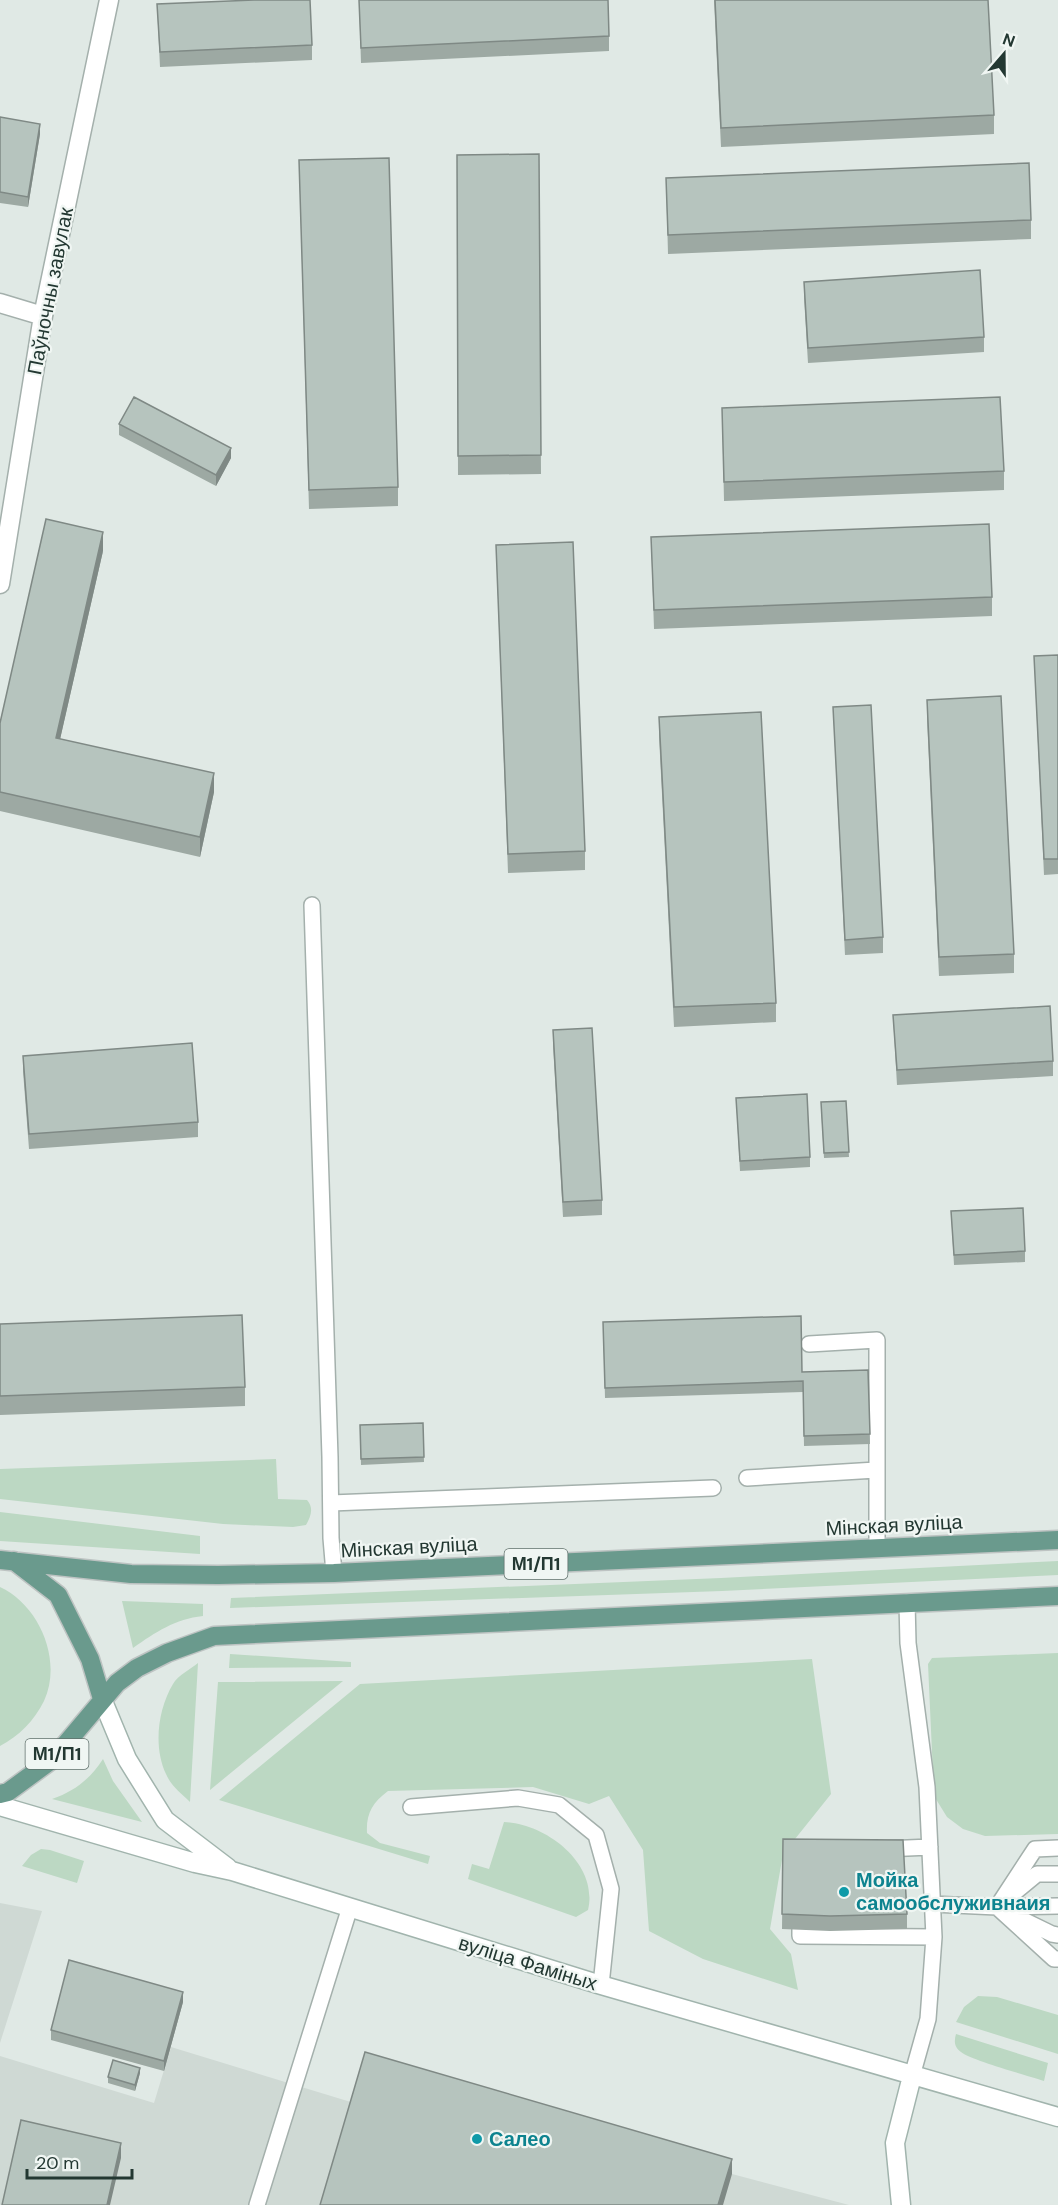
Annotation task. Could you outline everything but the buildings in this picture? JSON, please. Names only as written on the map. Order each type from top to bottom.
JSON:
[{"type":"main road","name":"Паўночны завулак","points":[[0,584],[43,316],[109,0]]},
{"type":"main road","points":[[0,303],[43,316]]},
{"type":"main road","name":"Мінская вуліца","points":[[7,1561],[131,1574],[334,1573],[1058,1540]]},
{"type":"main road","points":[[7,1561],[58,1595],[90,1659],[102,1699],[127,1759],[165,1820],[232,1871]]},
{"type":"main road","name":"М1/П1","points":[[0,1794],[8,1792],[53,1759],[102,1699],[117,1683],[137,1668],[167,1653],[214,1636],[1058,1596]]},
{"type":"main road","name":"вуліца Фаміных","points":[[0,1806],[195,1863],[232,1871],[600,1985],[1058,2117]]},
{"type":"main road","points":[[902,2205],[895,2143],[912,2076]]},
{"type":"lane","points":[[312,905],[331,1538],[334,1573]]},
{"type":"lane","points":[[809,1344],[877,1340],[877,1548]]},
{"type":"lane","points":[[747,1478],[876,1470]]},
{"type":"lane","points":[[331,1503],[714,1488]]},
{"type":"lane","points":[[907,1602],[908,1643],[927,1786],[934,1937],[928,2019],[912,2076]]},
{"type":"lane","points":[[411,1808],[518,1798],[559,1805],[596,1835],[611,1889],[600,1985]]},
{"type":"lane","points":[[869,1849],[889,1854],[930,1846]]},
{"type":"lane","points":[[997,1907],[1035,1849],[1058,1848]]},
{"type":"lane","points":[[997,1907],[1037,1874],[1058,1874]]},
{"type":"lane","points":[[800,1893],[800,1936],[831,1931],[891,1932],[934,1937]]},
{"type":"lane","points":[[932,1904],[997,1907],[1058,1906]]},
{"type":"lane","points":[[257,2205],[350,1907]]},
{"type":"lane","points":[[997,1907],[1053,1935],[1058,1935]]},
{"type":"lane","points":[[997,1907],[1054,1959],[1058,1959]]},
{"type":"shaded area","points":[[0,1903],[42,1911],[0,2043]]},
{"type":"shaded area","points":[[171,2047],[354,2103],[365,2067],[732,2174],[849,2205],[0,2205],[0,2056],[154,2103]]},
{"type":"green space","points":[[276,1459],[278,1499],[307,1500],[311,1512],[306,1525],[293,1527],[223,1524],[0,1499],[0,1469]]},
{"type":"green space","points":[[0,1512],[200,1536],[200,1554],[0,1541]]},
{"type":"green space","points":[[1058,1561],[1058,1575],[722,1591],[230,1608],[231,1598],[721,1578]]},
{"type":"green space","points":[[0,1587],[14,1595],[36,1620],[44,1635],[51,1668],[44,1701],[36,1715],[13,1738],[0,1746]]},
{"type":"green space","points":[[122,1601],[203,1604],[203,1616],[175,1623],[133,1648]]},
{"type":"green space","points":[[1058,1653],[1058,1834],[985,1836],[963,1829],[947,1817],[934,1796],[928,1664],[932,1658]]},
{"type":"green space","points":[[230,1654],[351,1662],[351,1667],[229,1668]]},
{"type":"green space","points":[[812,1659],[831,1794],[783,1854],[770,1929],[791,1954],[798,1990],[703,1959],[649,1931],[643,1850],[609,1796],[589,1804],[533,1787],[388,1791],[371,1809],[367,1833],[380,1843],[430,1856],[428,1864],[219,1800],[360,1684]]},
{"type":"green space","points":[[198,1663],[190,1802],[173,1786],[166,1774],[160,1752],[159,1728],[164,1705],[173,1684]]},
{"type":"green space","points":[[343,1681],[210,1790],[218,1682]]},
{"type":"green space","points":[[103,1759],[113,1781],[142,1822],[52,1799],[81,1783],[93,1773]]},
{"type":"green space","points":[[504,1822],[520,1824],[537,1830],[552,1839],[578,1862],[586,1877],[589,1893],[588,1910],[576,1917],[468,1879],[472,1864],[489,1869]]},
{"type":"green space","points":[[41,1849],[84,1861],[77,1883],[22,1866],[31,1855]]},
{"type":"green space","points":[[978,1996],[997,1997],[1058,2015],[1058,2054],[956,2022],[964,2007]]},
{"type":"green space","points":[[956,2034],[1048,2063],[1044,2081],[967,2056],[956,2046]]},
{"type":"place","name":"Мойка самообслуживнаия","points":[[844,1892]]},
{"type":"place","name":"Салео","points":[[477,2139]]}]
